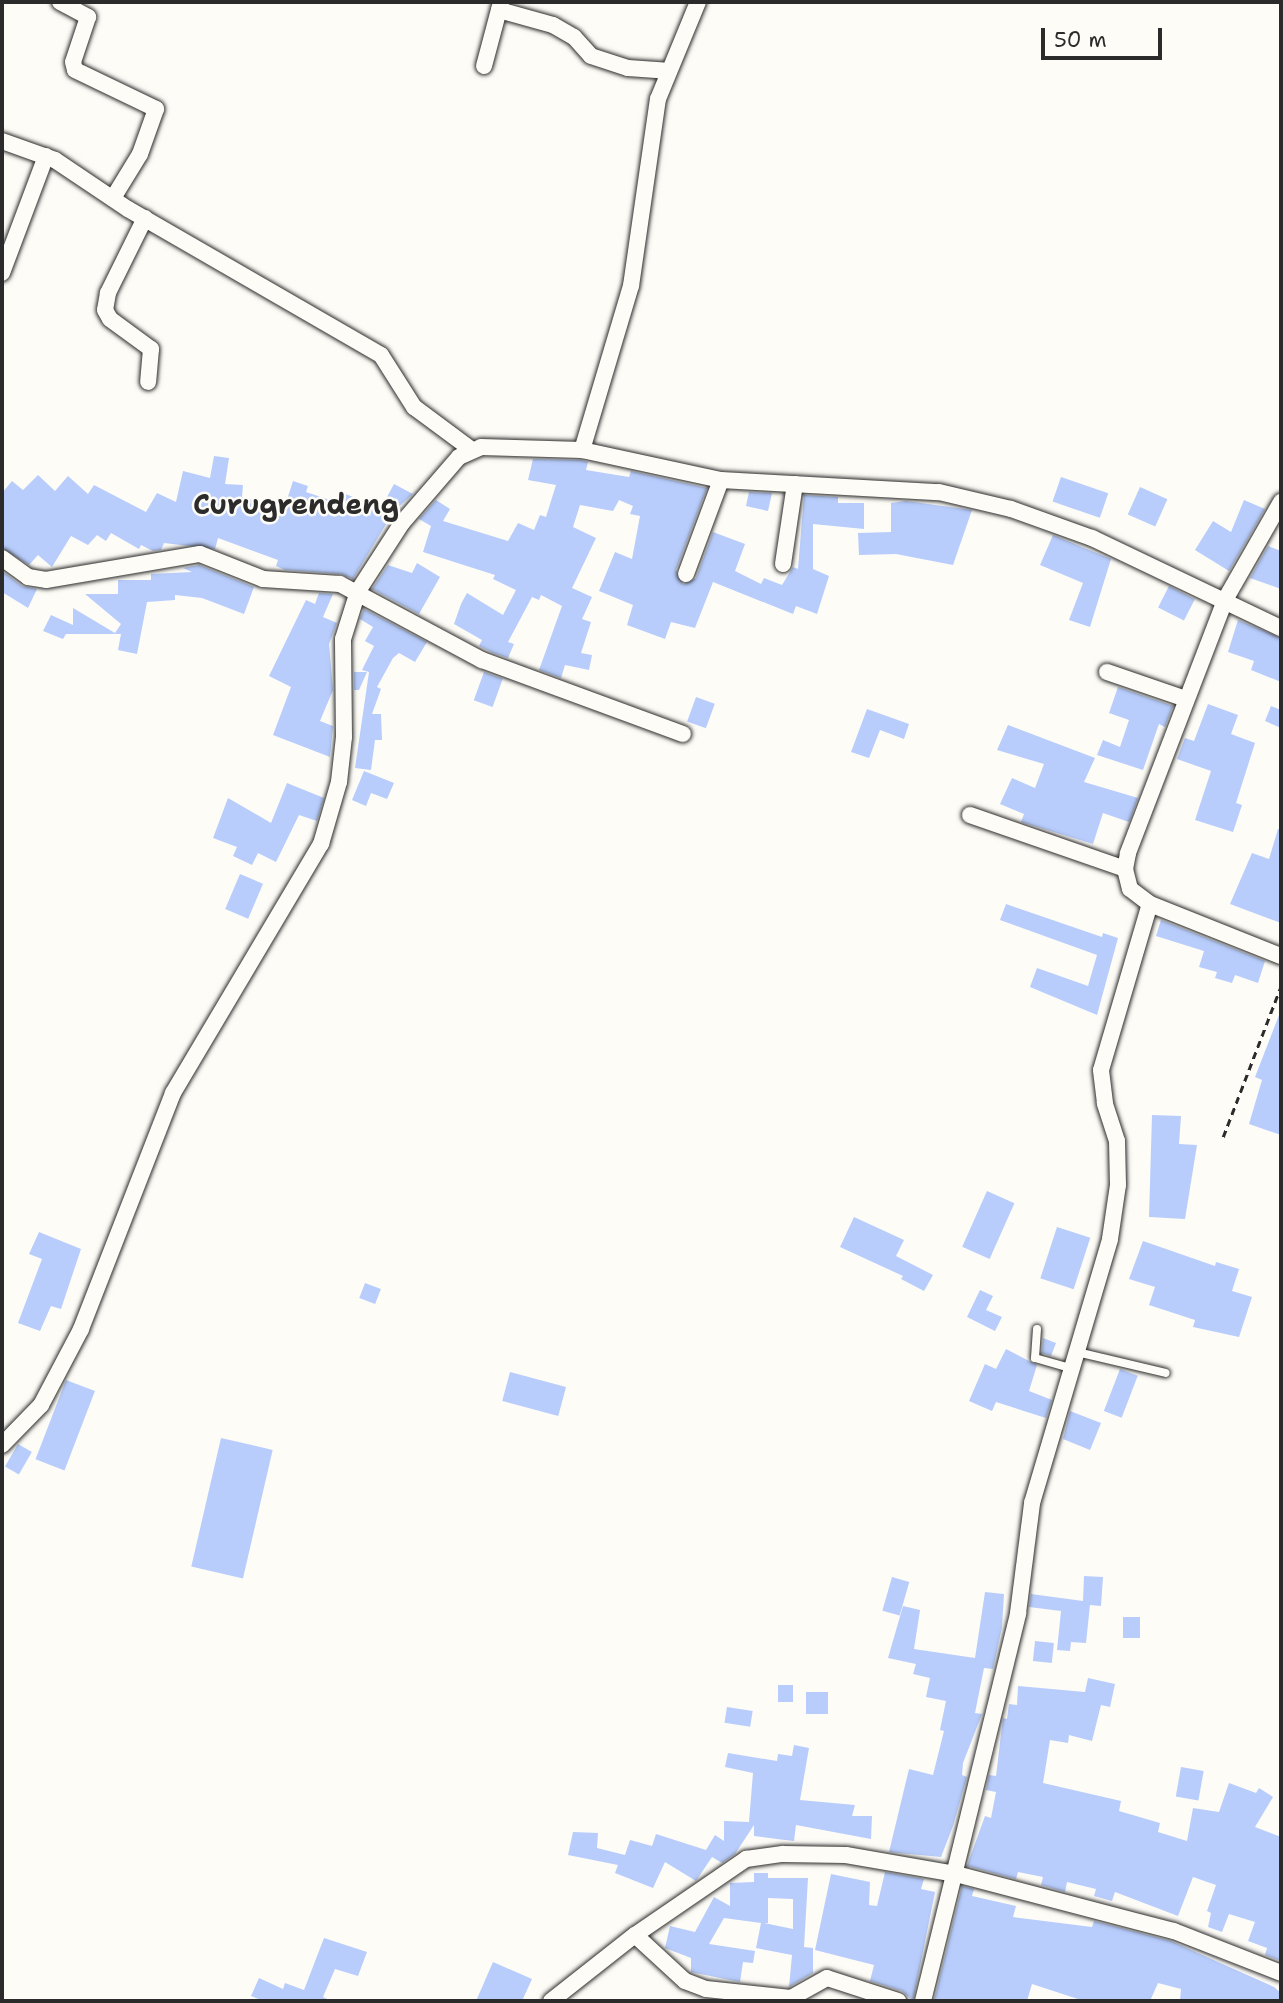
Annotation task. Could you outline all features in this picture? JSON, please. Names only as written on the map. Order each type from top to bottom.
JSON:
[{"type":"street","points":[[60,2],[88,17],[73,62],[75,70],[156,108],[140,154],[113,198]]},
{"type":"street","points":[[582,450],[631,286],[658,99],[698,2]]},
{"type":"street","points":[[484,66],[500,6],[552,25],[574,37],[592,56],[628,68],[667,72]]},
{"type":"street","points":[[2,141],[46,156],[145,218],[381,355],[414,407],[472,450]]},
{"type":"street","points":[[2,273],[46,156]]},
{"type":"street","points":[[145,218],[108,293],[105,310],[110,319],[150,348],[148,382]]},
{"type":"street","points":[[2,1445],[41,1405],[81,1329],[173,1093],[321,844],[340,782],[344,737],[343,639],[358,592],[402,523],[459,457],[472,450],[494,446],[582,450],[721,480],[939,492],[1011,509],[1092,538],[1226,598],[1281,628]]},
{"type":"street","points":[[686,574],[721,480]]},
{"type":"street","points":[[783,564],[795,484]]},
{"type":"street","points":[[1281,502],[1273,538],[1226,598],[1186,699],[1125,869],[1130,889],[1150,904],[1281,956]]},
{"type":"street","points":[[2,558],[28,577],[46,580],[200,554],[263,579],[328,582],[358,592],[437,639],[494,665],[683,734]]},
{"type":"street","points":[[1107,673],[1186,699]]},
{"type":"street","points":[[970,815],[1125,869]]},
{"type":"street","points":[[923,2001],[1018,1613],[1032,1503],[1107,1251],[1118,1185],[1117,1141],[1105,1103],[1101,1070],[1150,904]]},
{"type":"street","points":[[551,2001],[635,1936],[746,1859],[846,1855],[956,1874],[1174,1931],[1281,1973]]},
{"type":"street","points":[[635,1936],[685,1981],[706,1989],[791,1998],[827,1978],[898,2001]]},
{"type":"lane","points":[[1037,1329],[1035,1358],[1071,1368]]},
{"type":"lane","points":[[1077,1352],[1166,1373]]},
{"type":"path","points":[[1223,1137],[1281,986]]},
{"type":"building","points":[[214,456],[229,458],[225,484],[243,485],[242,497],[284,509],[293,481],[308,486],[306,492],[339,503],[343,493],[381,508],[394,484],[413,494],[394,511],[353,579],[341,574],[285,570],[276,566],[278,560],[218,538],[215,549],[164,543],[161,550],[153,551],[141,545],[139,549],[111,533],[106,541],[97,535],[88,545],[71,536],[52,567],[38,555],[29,565],[2,548],[2,493],[12,481],[23,490],[38,475],[55,491],[68,476],[88,494],[94,485],[146,512],[157,493],[176,502],[183,471],[210,478]]},
{"type":"building","points":[[533,459],[581,460],[588,462],[586,470],[629,477],[631,471],[707,488],[676,570],[683,584],[696,578],[713,532],[745,544],[735,571],[761,584],[764,578],[782,585],[793,567],[798,569],[804,495],[838,497],[838,503],[864,503],[864,529],[813,524],[813,569],[829,576],[817,614],[796,606],[793,614],[713,582],[695,628],[671,622],[665,639],[627,625],[633,605],[599,591],[615,552],[632,559],[640,516],[630,514],[633,506],[619,500],[613,511],[580,505],[573,527],[596,538],[572,588],[592,597],[582,619],[591,622],[581,653],[592,655],[589,670],[565,665],[561,678],[539,670],[562,606],[541,595],[539,600],[532,597],[508,642],[514,644],[508,658],[493,653],[479,646],[482,640],[454,624],[461,604],[467,593],[503,615],[516,590],[493,579],[495,575],[423,552],[431,526],[419,519],[436,500],[450,509],[443,521],[508,541],[518,523],[534,530],[540,515],[546,517],[556,485],[528,480]]},
{"type":"building","points":[[1061,477],[1108,493],[1100,518],[1053,502]]},
{"type":"building","points":[[1140,487],[1167,499],[1155,527],[1128,514]]},
{"type":"building","points":[[749,492],[772,493],[768,511],[746,506]]},
{"type":"building","points":[[1244,500],[1265,509],[1229,571],[1195,550],[1213,521],[1231,532]]},
{"type":"building","points":[[906,501],[972,510],[953,565],[896,554],[859,555],[858,533],[891,532],[891,503]]},
{"type":"building","points":[[1053,535],[1111,559],[1090,627],[1069,620],[1083,583],[1040,565]]},
{"type":"building","points":[[1268,546],[1281,551],[1281,589],[1250,578]]},
{"type":"building","points":[[417,563],[440,577],[419,614],[372,589],[388,565],[412,573]]},
{"type":"building","points":[[199,565],[254,587],[244,614],[202,598],[175,595],[175,600],[147,602],[137,654],[118,650],[121,634],[66,634],[63,639],[43,631],[51,615],[73,625],[73,608],[115,633],[121,624],[85,594],[118,594],[118,580],[151,580],[151,574],[192,572],[183,568]]},
{"type":"building","points":[[2,571],[22,586],[37,589],[28,608],[2,592]]},
{"type":"building","points":[[1169,586],[1195,599],[1184,621],[1158,607]]},
{"type":"building","points":[[319,593],[333,594],[323,617],[337,623],[329,644],[333,690],[320,721],[333,726],[330,757],[273,735],[291,687],[269,676],[306,600],[315,604]]},
{"type":"building","points":[[364,609],[427,642],[415,662],[399,653],[393,658],[377,687],[381,689],[372,714],[381,714],[382,740],[375,740],[371,770],[355,768],[369,672],[362,670],[374,646],[365,641],[373,627],[360,619]]},
{"type":"building","points":[[1238,620],[1281,638],[1281,682],[1251,670],[1254,661],[1228,652]]},
{"type":"building","points":[[354,672],[367,672],[359,690],[354,690]]},
{"type":"building","points":[[484,672],[503,679],[493,707],[474,700]]},
{"type":"building","points":[[1118,687],[1173,706],[1165,727],[1159,724],[1143,770],[1097,755],[1103,740],[1120,747],[1129,720],[1109,713]]},
{"type":"building","points":[[696,697],[715,704],[706,728],[687,721]]},
{"type":"building","points":[[1208,704],[1238,715],[1231,734],[1255,743],[1236,803],[1242,805],[1233,832],[1195,820],[1211,771],[1177,759],[1185,738],[1194,741]]},
{"type":"building","points":[[1271,706],[1281,710],[1281,728],[1265,721]]},
{"type":"building","points":[[867,709],[909,724],[904,739],[880,730],[869,758],[851,752]]},
{"type":"building","points":[[1008,725],[1095,758],[1084,782],[1138,798],[1129,822],[1103,813],[1093,844],[1021,822],[1024,814],[1000,804],[1012,778],[1035,788],[1044,764],[997,750]]},
{"type":"building","points":[[364,771],[394,783],[387,799],[371,793],[366,806],[352,800]]},
{"type":"building","points":[[287,783],[324,798],[317,821],[299,815],[276,862],[258,853],[252,865],[233,856],[237,847],[213,838],[228,798],[271,823]]},
{"type":"building","points":[[1278,829],[1281,829],[1281,923],[1230,904],[1252,853],[1269,859]]},
{"type":"building","points":[[240,874],[263,884],[248,919],[225,909]]},
{"type":"building","points":[[1006,904],[1102,937],[1103,933],[1118,938],[1097,1015],[1030,987],[1037,968],[1088,986],[1097,955],[1000,920]]},
{"type":"building","points":[[1161,920],[1265,961],[1258,983],[1235,975],[1232,983],[1215,978],[1217,972],[1199,967],[1204,951],[1156,936]]},
{"type":"building","points":[[1281,1010],[1281,1135],[1249,1124],[1262,1080],[1255,1077]]},
{"type":"building","points":[[1152,1115],[1181,1116],[1179,1144],[1197,1145],[1185,1219],[1149,1217]]},
{"type":"building","points":[[987,1191],[1014,1203],[990,1259],[962,1247]]},
{"type":"building","points":[[854,1217],[904,1240],[896,1256],[933,1275],[924,1291],[901,1279],[903,1276],[840,1247]]},
{"type":"building","points":[[1057,1227],[1090,1238],[1074,1289],[1040,1278]]},
{"type":"building","points":[[39,1232],[81,1249],[61,1309],[51,1306],[40,1331],[18,1323],[42,1259],[29,1254]]},
{"type":"building","points":[[1143,1241],[1215,1266],[1216,1262],[1239,1269],[1232,1291],[1252,1297],[1239,1337],[1193,1327],[1195,1320],[1149,1305],[1155,1287],[1129,1279]]},
{"type":"building","points":[[365,1283],[381,1289],[375,1304],[359,1298]]},
{"type":"building","points":[[980,1290],[993,1296],[986,1310],[1002,1317],[995,1331],[967,1317]]},
{"type":"building","points":[[1043,1338],[1056,1343],[1051,1356],[1042,1353]]},
{"type":"building","points":[[1006,1349],[1037,1365],[1029,1391],[1052,1400],[1046,1418],[996,1402],[992,1411],[969,1401],[985,1364],[996,1369]]},
{"type":"building","points":[[1120,1369],[1138,1376],[1122,1418],[1104,1411]]},
{"type":"building","points":[[510,1372],[566,1387],[558,1416],[502,1401]]},
{"type":"building","points":[[66,1380],[95,1391],[64,1470],[36,1459]]},
{"type":"building","points":[[1070,1411],[1101,1423],[1090,1450],[1063,1439]]},
{"type":"building","points":[[221,1438],[273,1450],[243,1579],[191,1567]]},
{"type":"building","points":[[18,1444],[32,1452],[19,1475],[5,1467]]},
{"type":"building","points":[[1084,1576],[1103,1577],[1101,1606],[1090,1605],[1086,1643],[1071,1642],[1070,1651],[1057,1650],[1061,1611],[1029,1607],[1031,1594],[1083,1601]]},
{"type":"building","points":[[892,1577],[909,1582],[900,1616],[882,1611]]},
{"type":"building","points":[[985,1592],[1004,1594],[1002,1627],[993,1669],[984,1668],[975,1713],[982,1714],[963,1763],[962,1775],[967,1777],[953,1826],[941,1857],[889,1852],[909,1769],[933,1775],[944,1731],[940,1730],[946,1701],[926,1697],[930,1678],[913,1674],[916,1664],[888,1658],[903,1606],[920,1610],[914,1649],[975,1658]]},
{"type":"building","points":[[1123,1617],[1140,1617],[1140,1638],[1123,1638]]},
{"type":"building","points":[[1035,1641],[1054,1643],[1052,1663],[1033,1661]]},
{"type":"building","points":[[1088,1678],[1115,1684],[1110,1707],[1101,1705],[1092,1741],[1069,1735],[1068,1743],[1050,1740],[1043,1783],[1121,1801],[1119,1811],[1160,1823],[1158,1832],[1187,1841],[1193,1808],[1219,1812],[1229,1783],[1256,1793],[1259,1788],[1273,1797],[1255,1827],[1281,1837],[1281,1961],[1265,1955],[1267,1948],[1248,1941],[1255,1922],[1229,1914],[1222,1932],[1208,1927],[1211,1913],[1207,1911],[1216,1885],[1193,1877],[1178,1916],[1115,1892],[1112,1901],[1094,1896],[1096,1889],[1067,1882],[1065,1892],[1041,1885],[1043,1877],[1018,1872],[1016,1879],[967,1866],[985,1816],[991,1818],[996,1792],[986,1790],[989,1775],[996,1776],[1003,1718],[1007,1719],[1009,1704],[1017,1705],[1018,1686],[1085,1692]]},
{"type":"building","points":[[778,1685],[793,1685],[793,1702],[778,1702]]},
{"type":"building","points":[[806,1692],[828,1692],[828,1714],[806,1714]]},
{"type":"building","points":[[727,1707],[753,1711],[750,1727],[724,1723]]},
{"type":"building","points":[[794,1745],[809,1748],[800,1800],[855,1805],[852,1816],[872,1816],[871,1839],[796,1825],[794,1841],[777,1839],[754,1836],[754,1825],[735,1854],[722,1863],[712,1857],[696,1881],[665,1862],[653,1888],[615,1873],[618,1865],[568,1855],[573,1832],[598,1833],[597,1848],[625,1855],[630,1840],[652,1846],[656,1834],[706,1850],[715,1835],[724,1841],[724,1821],[749,1822],[753,1773],[725,1767],[728,1753],[777,1761],[778,1754],[792,1756]]},
{"type":"building","points":[[1181,1767],[1204,1771],[1198,1801],[1176,1797]]},
{"type":"building","points":[[885,1872],[924,1879],[921,1889],[935,1892],[913,2001],[902,1991],[870,1981],[874,1965],[815,1950],[831,1874],[870,1882],[869,1905],[877,1906]]},
{"type":"building","points":[[754,1873],[768,1873],[768,1878],[808,1878],[804,1947],[813,1948],[813,1973],[789,1987],[792,1955],[756,1948],[761,1923],[724,1918],[709,1944],[755,1951],[753,1963],[743,1962],[740,1982],[691,1972],[691,1958],[665,1948],[670,1926],[695,1932],[714,1897],[730,1906],[730,1883],[754,1882]],"holes":[[[768,1898],[793,1899],[793,1929],[764,1923],[768,1923]]]},
{"type":"building","points":[[962,1886],[974,1889],[972,1896],[1016,1906],[1013,1917],[1092,1927],[1094,1921],[1171,1941],[1274,1987],[1281,1993],[1281,2001],[1180,2001],[1181,1989],[1158,1983],[1150,2001],[1084,2001],[1032,1984],[1027,2001],[934,2001]]},
{"type":"building","points":[[324,1938],[367,1952],[358,1976],[335,1969],[323,1997],[331,2001],[264,2001],[251,1996],[259,1978],[283,1989],[285,1983],[304,1990]]},
{"type":"building","points":[[493,1962],[532,1979],[522,2001],[476,2001]]},
{"type":"district","name":"Curugrendeng","points":[[296,504]]}]
